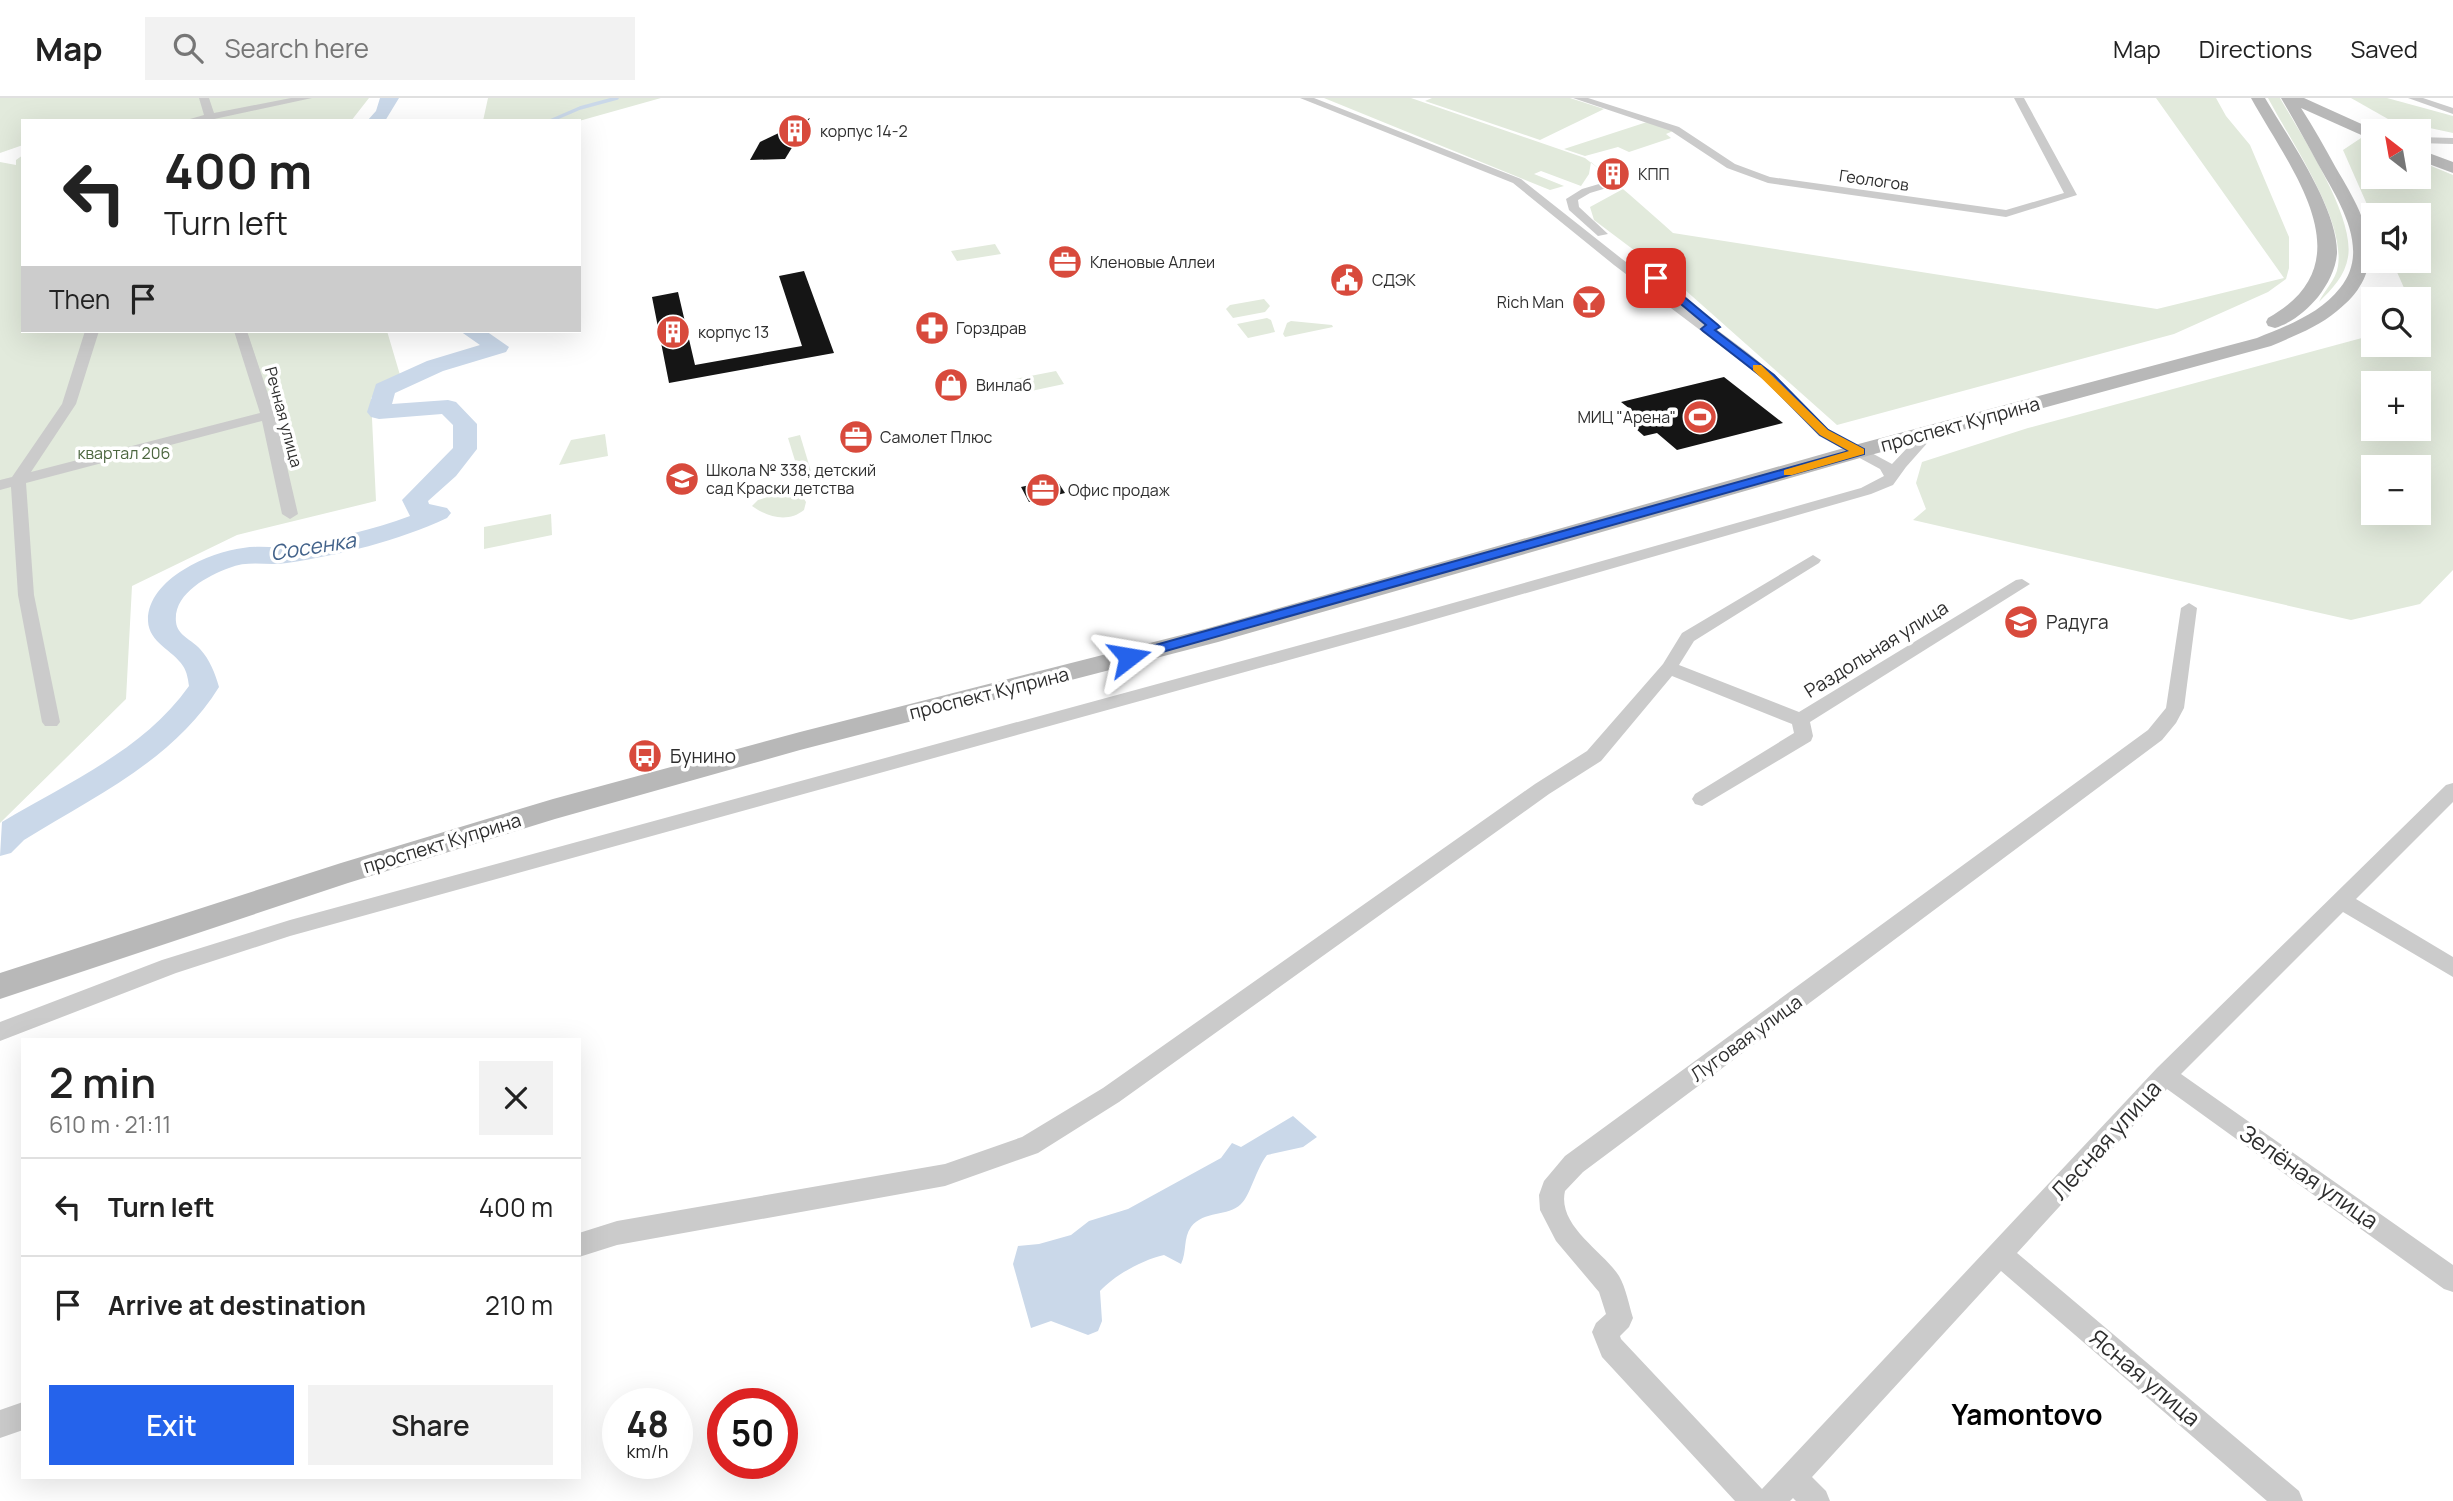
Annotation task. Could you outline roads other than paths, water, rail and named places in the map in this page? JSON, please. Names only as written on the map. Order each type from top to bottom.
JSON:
[{"type":"main road","name":"проспект Куприна","points":[[2185,362],[2284,317],[2307,299],[2322,278],[2329,253],[2325,230],[2316,205],[2258,98]]},
{"type":"main road","name":"проспект Куприна","points":[[0,986],[341,874],[553,808],[800,741],[1209,636],[1930,432],[2264,342],[2303,325],[2330,309],[2351,287],[2362,261],[2354,214],[2290,98]]},
{"type":"main road","points":[[2290,98],[2361,130]]},
{"type":"main road","points":[[2302,121],[2313,115],[2334,119]]},
{"type":"main road","points":[[2431,159],[2453,168]]},
{"type":"street","points":[[204,98],[210,116]]},
{"type":"street","points":[[197,119],[307,98]]},
{"type":"street","points":[[1305,98],[1517,181],[1770,378],[1824,433],[1886,466],[1891,475]]},
{"type":"street","name":"Геологов","points":[[1578,98],[1675,129],[1731,166],[1768,180],[2006,215],[2071,195],[2019,98]]},
{"type":"street","points":[[2413,98],[2453,111]]},
{"type":"street","points":[[2431,140],[2453,141]]},
{"type":"street","points":[[1616,182],[1577,194],[1572,200],[1573,208],[1715,327],[1706,329]]},
{"type":"street","points":[[51,722],[26,595],[18,480],[69,404],[91,333]]},
{"type":"street","name":"Речная улица","points":[[242,333],[268,415],[290,514]]},
{"type":"street","points":[[0,485],[268,415]]},
{"type":"street","points":[[0,1032],[170,966],[290,928],[1878,488],[1888,482],[1891,475],[1930,432]]},
{"type":"street","points":[[581,1244],[617,1233],[945,1175],[1030,1145],[1111,1095],[1542,789],[1594,756],[1669,668],[1688,637],[1813,560]]},
{"type":"street","name":"Раздольная улица","points":[[1669,668],[1800,720],[2022,584]]},
{"type":"street","name":"Луговая улица","points":[[1754,1501],[1611,1348],[1605,1332],[1620,1318],[1614,1295],[1610,1285],[1555,1217],[1550,1199],[1558,1179],[1574,1164],[2155,735],[2170,719],[2175,708],[2189,608]]},
{"type":"street","points":[[1703,799],[1804,736],[1800,720]]},
{"type":"street","name":"Лесная улица","points":[[1771,1501],[2165,1075],[2453,790]]},
{"type":"street","points":[[2340,900],[2453,968]]},
{"type":"street","name":"Зелёная улица","points":[[2165,1075],[2453,1280]]},
{"type":"street","name":"Ясная улица","points":[[2001,1255],[2289,1501]]},
{"type":"street","points":[[0,1424],[21,1417]]},
{"type":"street","points":[[1793,1477],[1816,1501]]},
{"type":"water","points":[[1293,1116],[1317,1137],[1303,1147],[1267,1155],[1241,1204],[1230,1211],[1202,1218],[1191,1227],[1181,1264],[1164,1255],[1138,1264],[1113,1279],[1100,1291],[1102,1321],[1098,1331],[1088,1335],[1051,1321],[1031,1328],[1013,1264],[1018,1246],[1039,1244],[1071,1235],[1089,1221],[1128,1209],[1221,1158],[1232,1143],[1241,1147]]},
{"type":"waterway","name":"Сосенка","points":[[377,119],[384,113],[387,100],[391,98]]},
{"type":"waterway","points":[[555,119],[580,108],[617,98]]},
{"type":"waterway","name":"Сосенка","points":[[0,844],[13,831],[149,748],[186,713],[204,687],[201,673],[190,655],[170,638],[162,623],[163,610],[169,598],[191,577],[234,557],[273,557],[300,553],[362,539],[438,513],[419,511],[415,500],[447,471],[465,449],[465,424],[448,407],[379,412],[384,389],[435,366],[498,347],[474,333]]},
{"type":"place","name":"корпус 14-2","points":[[795,131]]},
{"type":"place","name":"КПП","points":[[1613,174]]},
{"type":"place","name":"Кленовые Аллеи","points":[[1065,262]]},
{"type":"place","name":"СДЭК","points":[[1347,280]]},
{"type":"place","name":"Rich Man","points":[[1589,302]]},
{"type":"place","name":"Горздрав","points":[[932,328]]},
{"type":"place","name":"корпус 13","points":[[673,332]]},
{"type":"place","name":"Винлаб","points":[[951,385]]},
{"type":"place","name":"МИЦ \"Арена\"","points":[[1700,417]]},
{"type":"place","name":"Самолет Плюс","points":[[856,437]]},
{"type":"place","name":"Школа № 338, детский сад Краски детства","points":[[682,479]]},
{"type":"place","name":"Офис продаж","points":[[1043,490]]},
{"type":"place","name":"Радуга","points":[[2021,622]]},
{"type":"place","name":"Бунино","points":[[645,756]]},
{"type":"district","name":"Yamontovo","points":[[2027,1415]]},
{"type":"park label","name":"квартал 206","points":[[124,453]]}]
